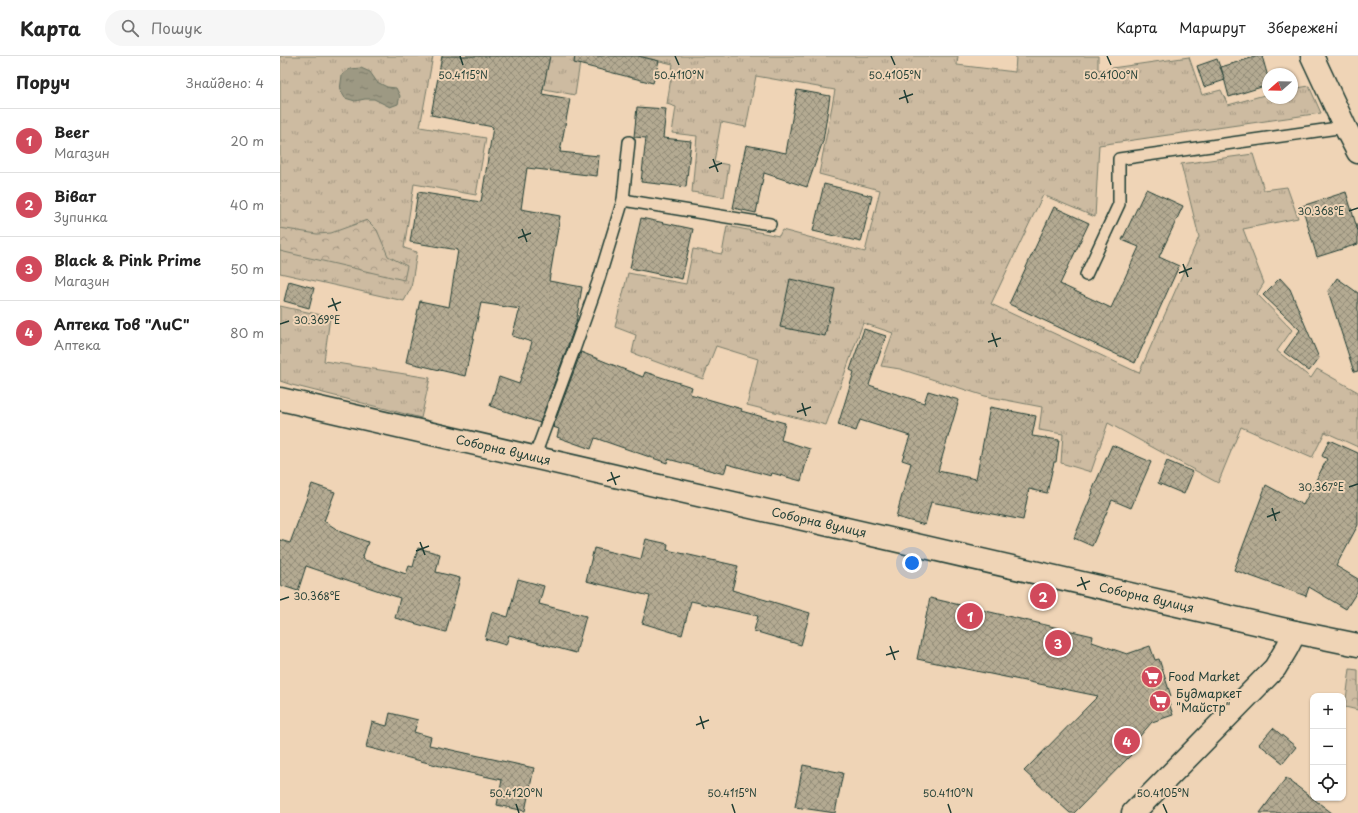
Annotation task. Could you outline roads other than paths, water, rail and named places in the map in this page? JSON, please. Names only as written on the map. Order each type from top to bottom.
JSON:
[{"type":"main road","points":[[1312,56],[1358,152]]},
{"type":"main road","name":"Соборна вулиця","points":[[280,398],[534,458],[1295,632],[1358,644]]},
{"type":"main road","points":[[1133,813],[1275,668],[1288,648],[1295,632]]},
{"type":"lane","points":[[1086,275],[1119,204],[1119,159],[1345,127]]},
{"type":"lane","points":[[534,458],[576,347],[596,289],[623,200],[629,142]]},
{"type":"lane","points":[[623,200],[770,224]]},
{"type":"water","points":[[361,68],[370,72],[377,82],[387,87],[396,88],[400,96],[398,104],[390,107],[374,99],[355,101],[345,98],[340,90],[342,75],[350,69]]},
{"type":"place","name":"Віват","points":[[1043,596]]},
{"type":"place","name":"Beer","points":[[970,616]]},
{"type":"place","name":"Black & Pink Prime","points":[[1058,643]]},
{"type":"place","name":"Food Market","points":[[1152,677]]},
{"type":"place","name":"Будмаркет \"Майстр\"","points":[[1160,701]]},
{"type":"place","name":"Аптека Тов \"ЛиС\"","points":[[1127,741]]}]
